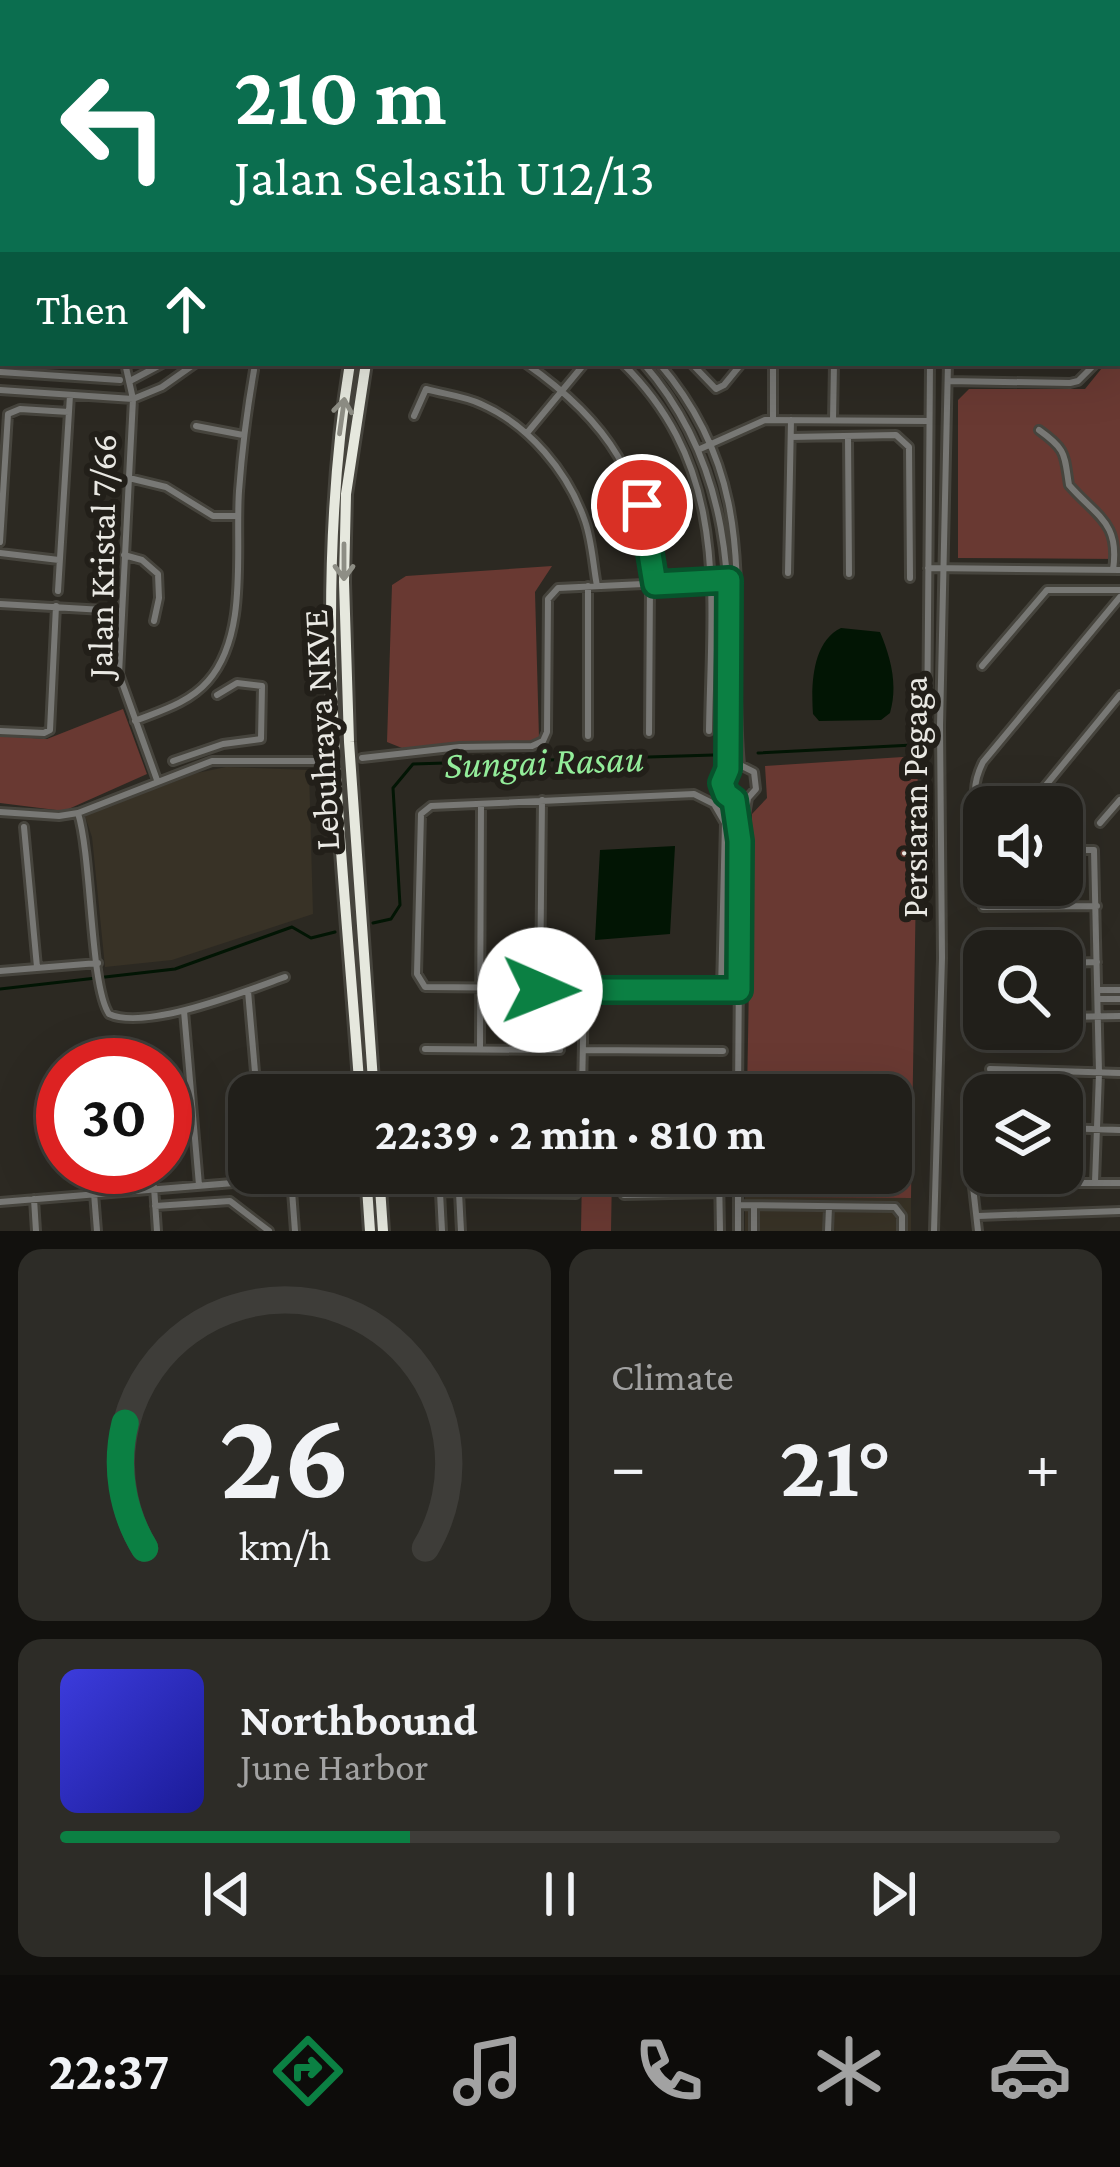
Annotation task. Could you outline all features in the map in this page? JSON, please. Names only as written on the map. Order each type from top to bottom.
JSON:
[{"type":"highway","name":"Lebuhraya NKVE","points":[[350,366],[332,492],[330,668],[359,1074]]},
{"type":"highway","name":"Lebuhraya NKVE","points":[[366,366],[346,494],[344,603],[373,1074]]},
{"type":"highway","points":[[367,1194],[370,1231]]},
{"type":"highway","points":[[380,1194],[383,1231]]},
{"type":"street","name":"Jalan Kristal 7/66","points":[[125,366],[133,399],[119,674],[157,780]]},
{"type":"street","points":[[0,372],[125,381],[158,366]]},
{"type":"street","points":[[0,390],[133,399],[162,388],[192,366]]},
{"type":"street","points":[[529,366],[563,390],[612,442],[642,505],[652,584],[649,733]]},
{"type":"street","points":[[527,434],[583,366]]},
{"type":"street","points":[[625,366],[662,409],[692,466],[709,526],[709,731]]},
{"type":"street","points":[[645,366],[674,402],[700,449],[722,517],[729,580],[728,769],[722,783],[734,800],[740,841],[738,1074]]},
{"type":"street","points":[[665,366],[710,443],[733,514],[738,545],[740,765]]},
{"type":"street","points":[[695,366],[716,389],[740,366]]},
{"type":"street","points":[[773,366],[773,420]]},
{"type":"street","points":[[832,420],[834,366]]},
{"type":"street","name":"Persiaran Pegaga","points":[[927,745],[930,366]]},
{"type":"street","name":"Persiaran Pegaga","points":[[934,1231],[948,366]]},
{"type":"street","points":[[948,381],[1070,383],[1093,366]]},
{"type":"street","points":[[135,721],[182,703],[202,687],[211,679],[230,639],[243,435],[254,370]]},
{"type":"street","points":[[414,416],[426,389],[481,404],[527,434],[574,495],[586,524],[593,586],[588,736]]},
{"type":"street","points":[[58,591],[70,395]]},
{"type":"street","points":[[0,542],[8,414],[20,409],[69,412]]},
{"type":"street","points":[[700,449],[773,420],[928,421]]},
{"type":"street","points":[[788,573],[791,420]]},
{"type":"street","points":[[196,426],[243,435]]},
{"type":"street","points":[[928,568],[1116,570],[1114,532],[1069,485],[1069,462],[1039,430]]},
{"type":"street","points":[[791,437],[896,435],[906,442],[910,578]]},
{"type":"street","points":[[848,436],[849,574]]},
{"type":"street","points":[[129,478],[166,488],[213,516],[238,516]]},
{"type":"street","points":[[0,553],[59,560]]},
{"type":"street","points":[[124,555],[142,560],[158,574],[160,598],[154,621]]},
{"type":"street","points":[[362,758],[460,747],[532,746],[543,741],[547,732],[548,599],[558,588],[729,580]]},
{"type":"street","points":[[982,666],[1047,590],[1120,594]]},
{"type":"street","points":[[976,786],[983,762],[1120,594]]},
{"type":"street","points":[[0,604],[121,611]]},
{"type":"street","points":[[0,731],[44,733],[50,728],[56,607]]},
{"type":"street","points":[[211,679],[219,689],[217,695]]},
{"type":"street","points":[[173,760],[223,744],[261,739],[262,686],[237,683],[217,695]]},
{"type":"street","points":[[202,687],[217,695]]},
{"type":"street","points":[[1045,786],[1120,695]]},
{"type":"street","points":[[0,812],[78,813],[191,767],[225,760],[320,761]]},
{"type":"street","points":[[728,769],[751,768],[757,778],[740,841]]},
{"type":"street","points":[[721,990],[724,823],[709,799],[694,794],[577,798],[431,806],[423,811],[419,982],[429,988],[584,991],[739,990]]},
{"type":"street","points":[[734,800],[748,798]]},
{"type":"street","points":[[540,990],[542,800]]},
{"type":"street","points":[[1100,824],[1120,800]]},
{"type":"street","points":[[480,1049],[481,804]]},
{"type":"street","points":[[78,813],[87,843],[100,991],[104,1008],[115,1017],[184,1011],[285,977]]},
{"type":"street","points":[[24,826],[37,968]]},
{"type":"street","points":[[1083,850],[1094,850],[1097,906],[1095,1182]]},
{"type":"street","points":[[982,907],[1097,906]]},
{"type":"street","points":[[1083,962],[1096,962]]},
{"type":"street","points":[[0,971],[98,966]]},
{"type":"street","points":[[1099,995],[1120,990]]},
{"type":"street","points":[[248,991],[255,1074]]},
{"type":"street","points":[[582,1074],[584,991]]},
{"type":"street","points":[[1099,995],[1120,1000]]},
{"type":"street","points":[[184,1011],[199,1185]]},
{"type":"street","points":[[1083,1016],[1120,1016]]},
{"type":"street","points":[[425,1049],[560,1050]]},
{"type":"street","points":[[583,1050],[723,1051]]},
{"type":"street","points":[[990,1069],[1120,1073]]},
{"type":"street","points":[[1083,1129],[1120,1130]]},
{"type":"street","points":[[192,1185],[228,1181]]},
{"type":"street","points":[[979,1231],[973,1187],[977,1183],[1120,1183]]},
{"type":"street","points":[[0,1202],[77,1194]]},
{"type":"street","points":[[94,1194],[97,1231]]},
{"type":"street","points":[[154,1194],[157,1231]]},
{"type":"street","points":[[290,1194],[295,1231]]},
{"type":"street","points":[[440,1194],[442,1231]]},
{"type":"street","points":[[453,1194],[576,1194]]},
{"type":"street","points":[[623,1196],[687,1194]]},
{"type":"street","points":[[719,1194],[719,1231]]},
{"type":"street","points":[[738,1194],[738,1231]]},
{"type":"street","points":[[459,1195],[461,1231]]},
{"type":"street","points":[[34,1199],[36,1231]]},
{"type":"street","points":[[155,1206],[230,1201],[269,1231]]},
{"type":"street","points":[[738,1205],[895,1207],[900,1211],[902,1231]]},
{"type":"street","points":[[754,1206],[754,1231]]},
{"type":"street","points":[[828,1231],[829,1207]]},
{"type":"street","points":[[978,1216],[1120,1211]]},
{"type":"shaded area","points":[[1104,366],[1120,366],[1120,559],[958,558],[958,400],[969,389],[1085,389]]},
{"type":"shaded area","points":[[552,566],[535,592],[539,738],[402,748],[387,742],[392,585],[406,576]]},
{"type":"shaded area","points":[[841,628],[880,632],[893,682],[890,713],[881,720],[819,721],[813,714],[819,654]]},
{"type":"shaded area","points":[[123,709],[147,774],[64,811],[0,803],[0,736],[47,739]]},
{"type":"shaded area","points":[[918,756],[912,1135],[912,1074],[747,1074],[752,814],[767,798],[765,766]]},
{"type":"shaded area","points":[[226,767],[309,770],[313,914],[172,960],[105,967],[92,837],[85,816],[197,773]]},
{"type":"shaded area","points":[[675,846],[670,934],[595,940],[600,850]]},
{"type":"shaded area","points":[[582,1194],[612,1194],[611,1231],[581,1231]]},
{"type":"shaded area","points":[[745,1194],[911,1194],[911,1198]]},
{"type":"shaded area","points":[[745,1197],[911,1198],[911,1231],[745,1231]]},
{"type":"waterway","name":"Sungai Rasau","points":[[758,753],[913,745]]},
{"type":"waterway","name":"Sungai Rasau","points":[[373,923],[391,919],[400,905],[393,788],[413,764],[714,755]]},
{"type":"waterway","name":"Sungai Rasau","points":[[0,989],[175,969],[292,927],[311,938],[335,932]]},
{"type":"tunnel","points":[[320,761],[362,758]]},
{"type":"route","points":[[540,990],[739,990],[740,841],[734,800],[722,783],[728,769],[729,580],[655,584],[642,505]]}]
